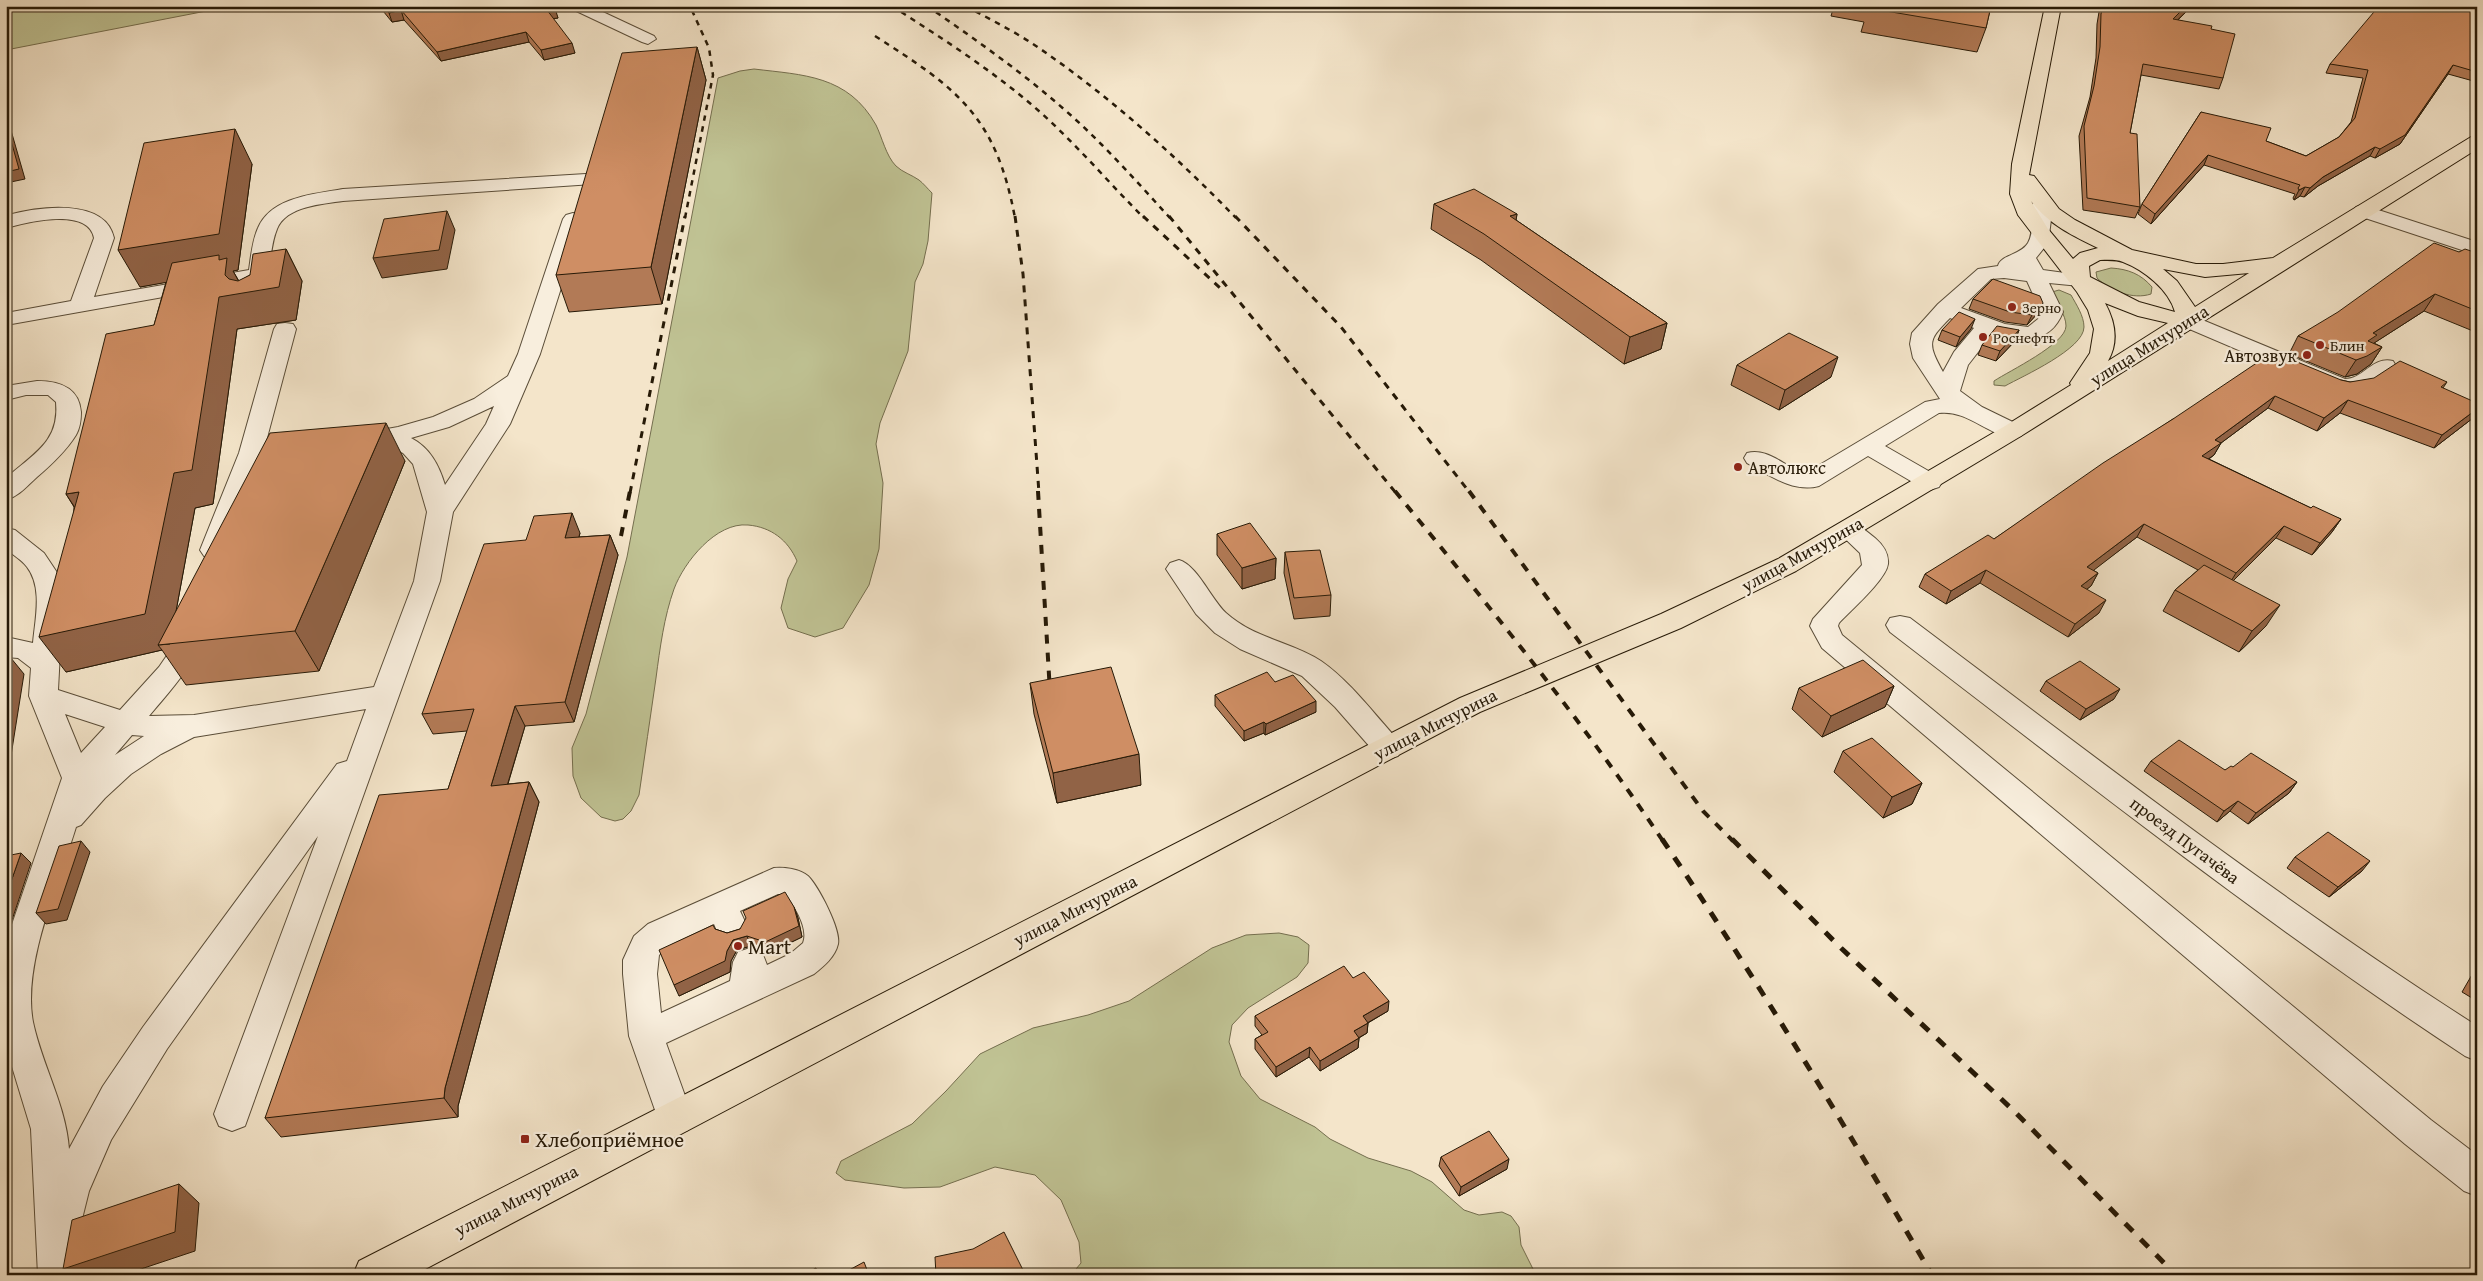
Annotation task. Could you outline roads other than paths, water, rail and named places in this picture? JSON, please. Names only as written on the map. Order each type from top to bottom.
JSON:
[{"type":"main road","points":[[2053,6],[2018,179],[2024,208],[2080,280],[2101,318],[2105,338],[2104,346],[2098,361],[2074,392]]},
{"type":"main road","name":"улица Мичурина","points":[[373,1275],[1470,704],[1623,642],[1725,596],[1849,530],[2013,431],[2363,210],[2477,141]]},
{"type":"main road","points":[[2021,164],[2030,186],[2042,204],[2053,214],[2079,231],[2157,274],[2173,288],[2183,302],[2188,320],[2151,313],[2125,305],[2100,293],[2080,280]]},
{"type":"main road","points":[[2080,280],[2079,264],[2087,256],[2106,253],[2168,265],[2209,270],[2243,268],[2282,261]]},
{"type":"street","points":[[577,6],[648,39]]},
{"type":"street","points":[[232,1114],[427,581],[434,535],[440,512],[498,424],[529,354],[595,154]]},
{"type":"street","points":[[255,298],[267,228],[273,219],[299,205],[342,195],[586,180]]},
{"type":"street","points":[[1946,309],[2019,334],[2037,332],[2052,312],[2031,266],[2041,232],[2042,204]]},
{"type":"street","points":[[2363,210],[2477,249]]},
{"type":"street","points":[[6,222],[33,216],[56,214],[92,220],[101,228],[104,238],[80,306]]},
{"type":"street","points":[[2013,431],[1938,393],[1922,353],[1920,340],[1923,333],[1985,273],[2004,272],[2031,266],[2080,280]]},
{"type":"street","points":[[6,319],[258,275]]},
{"type":"street","points":[[2188,320],[2342,386],[2356,386],[2385,366]]},
{"type":"street","points":[[1756,458],[1790,477],[1810,481],[1868,446],[1938,393],[1950,379],[1960,359],[1989,324]]},
{"type":"street","points":[[206,571],[217,535],[242,480],[260,452],[285,329]]},
{"type":"street","points":[[337,443],[409,432],[474,407],[499,395],[518,379]]},
{"type":"street","points":[[6,393],[32,388],[49,388],[65,395],[70,402],[68,426],[64,434],[46,456],[6,492]]},
{"type":"street","points":[[385,437],[404,442],[417,450],[425,462],[440,512]]},
{"type":"street","points":[[1868,446],[1930,482]]},
{"type":"street","points":[[1849,530],[1873,550],[1875,565],[1872,573],[1827,619],[1824,626],[1832,641],[2418,1132],[2477,1178]]},
{"type":"street","points":[[6,536],[35,559],[46,574],[50,594],[43,696],[77,778]]},
{"type":"street","points":[[1179,568],[1206,611],[1222,627],[1248,642],[1300,662],[1317,672],[1388,748]]},
{"type":"street","points":[[57,1264],[49,1130],[16,1022],[13,992],[17,960],[77,778],[169,674],[183,653],[196,608]]},
{"type":"street","name":"проезд Пугачёва","points":[[1900,624],[2229,873],[2362,969],[2477,1045]]},
{"type":"street","points":[[6,647],[30,651],[37,655],[44,665]]},
{"type":"street","points":[[43,696],[125,723],[160,728],[194,726],[385,696]]},
{"type":"street","points":[[59,831],[91,790],[125,762],[158,741],[194,726]]},
{"type":"street","points":[[57,1264],[65,1210],[76,1176],[110,1110],[154,1039],[366,746]]},
{"type":"street","points":[[646,1036],[747,976],[802,964],[821,944],[822,930],[797,886],[782,880],[774,881],[727,917],[660,934],[646,946],[640,960],[640,974],[646,1036],[675,1118]]},
{"type":"railway","points":[[685,218],[713,75],[709,48],[690,6]]},
{"type":"railway","points":[[892,6],[968,56],[1023,97],[1067,138],[1144,218]]},
{"type":"railway","points":[[927,6],[995,54],[1061,107],[1111,154],[1170,218]]},
{"type":"railway","points":[[966,6],[1028,41],[1115,105],[1189,171],[1236,218]]},
{"type":"railway","points":[[875,36],[929,72],[951,90],[969,109],[984,130],[997,154],[1007,183],[1015,218]]},
{"type":"railway","points":[[630,493],[685,216]]},
{"type":"railway","points":[[1015,216],[1023,274],[1039,493]]},
{"type":"railway","points":[[1143,216],[1220,288]]},
{"type":"railway","points":[[1169,216],[1396,493]]},
{"type":"railway","points":[[1235,216],[1341,327],[1470,493]]},
{"type":"railway","points":[[621,536],[630,491]]},
{"type":"railway","points":[[1038,491],[1050,692]]},
{"type":"railway","points":[[1395,491],[1567,707],[1663,841]]},
{"type":"railway","points":[[1469,491],[1703,811],[1733,841]]},
{"type":"railway","points":[[1662,839],[1733,946],[1801,1055],[1932,1275]]},
{"type":"railway","points":[[1732,839],[1841,948],[2015,1112],[2176,1275]]},
{"type":"place","name":"Зерно","points":[[2012,307]]},
{"type":"place","name":"Роснефть","points":[[1983,337]]},
{"type":"place","name":"Блин","points":[[2320,345]]},
{"type":"place","name":"Автозвук","points":[[2307,355]]},
{"type":"place","name":"Автолюкс","points":[[1738,467]]},
{"type":"place","name":"Mart","points":[[738,946]]},
{"type":"place","name":"Хлебоприёмное","points":[[525,1139]]}]
